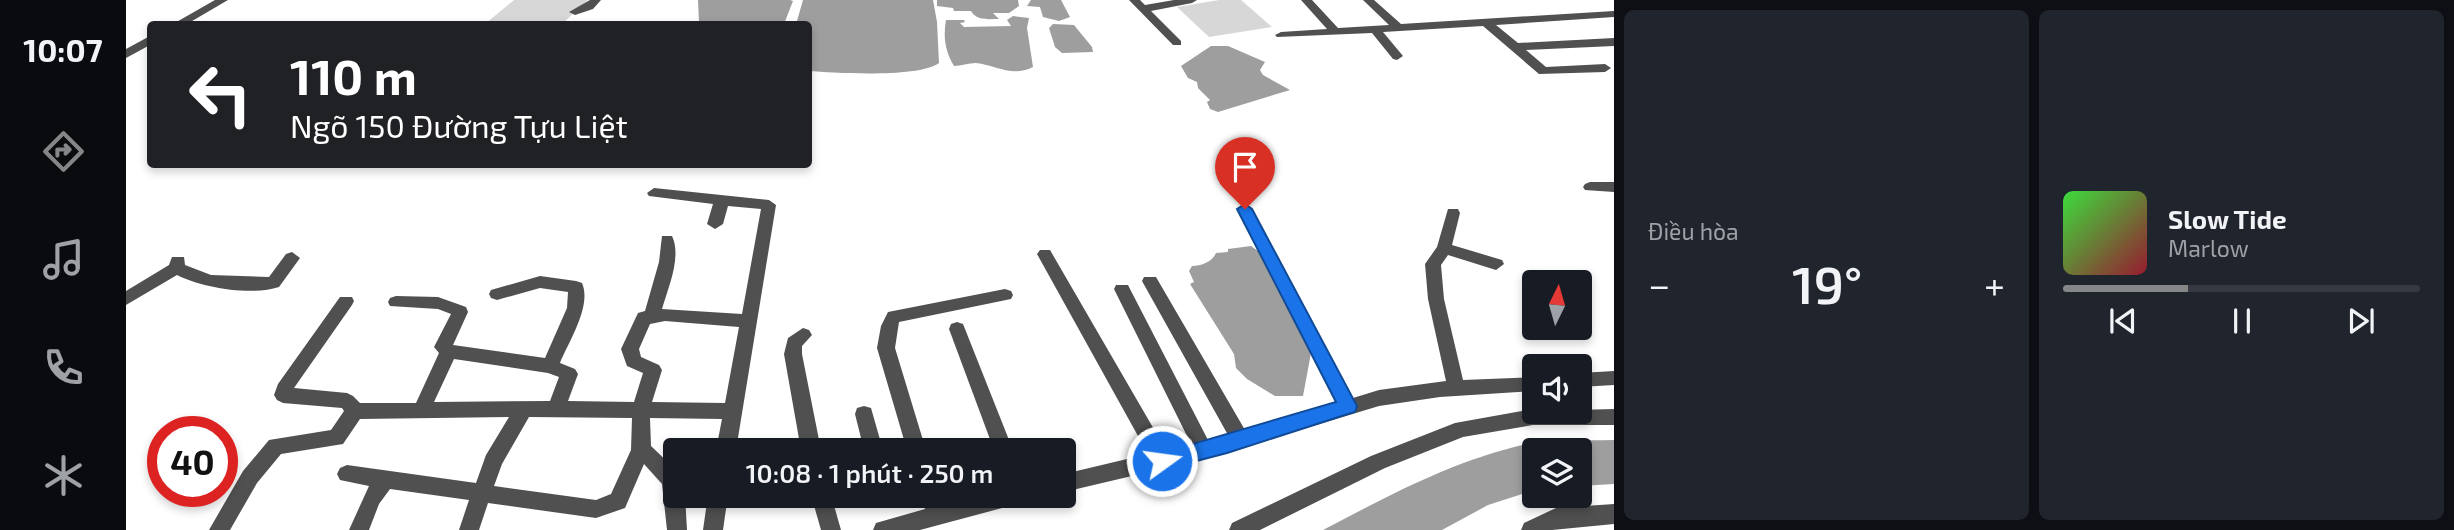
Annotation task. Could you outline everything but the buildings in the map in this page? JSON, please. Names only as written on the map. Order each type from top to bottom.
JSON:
[{"type":"street","points":[[184,21],[223,0]]},
{"type":"street","points":[[575,12],[589,7],[596,0]]},
{"type":"street","points":[[1138,4],[1192,0]]},
{"type":"street","points":[[1306,0],[1335,32]]},
{"type":"street","points":[[1368,0],[1397,26]]},
{"type":"street","points":[[1605,0],[1614,6]]},
{"type":"street","points":[[1138,4],[1177,43]]},
{"type":"street","points":[[1281,35],[1614,14]]},
{"type":"street","points":[[1486,22],[1543,71],[1610,70]]},
{"type":"street","points":[[1374,29],[1397,56]]},
{"type":"street","points":[[126,54],[147,42]]},
{"type":"street","points":[[1515,47],[1614,42]]},
{"type":"street","points":[[1575,44],[1610,70]]},
{"type":"street","points":[[1590,187],[1614,187]]},
{"type":"street","points":[[654,193],[769,205],[728,438]]},
{"type":"street","points":[[715,224],[722,200]]},
{"type":"street","points":[[1245,209],[1348,406]]},
{"type":"street","points":[[1453,213],[1444,248],[1433,264],[1436,299],[1456,388]]},
{"type":"street","points":[[652,317],[667,262],[667,240]]},
{"type":"street","points":[[1444,248],[1496,264]]},
{"type":"street","points":[[1045,254],[1162,461]]},
{"type":"street","points":[[126,299],[177,264],[206,282],[274,283],[292,258]]},
{"type":"street","points":[[1150,281],[1241,440]]},
{"type":"street","points":[[497,294],[540,282],[576,287],[575,308],[550,366]]},
{"type":"street","points":[[1122,289],[1203,450]]},
{"type":"street","points":[[913,438],[886,348],[889,326],[894,317],[1005,295]]},
{"type":"street","points":[[346,301],[283,395],[347,401],[355,411]]},
{"type":"street","points":[[397,302],[431,302],[457,308],[460,312],[443,347],[449,351],[550,366],[569,374],[556,409]]},
{"type":"street","points":[[347,474],[384,482],[481,492],[596,509],[618,501],[641,450],[641,410],[653,370],[633,361],[630,349],[644,318],[665,315],[750,321]]},
{"type":"street","points":[[957,329],[999,438]]},
{"type":"street","points":[[803,335],[794,342],[793,354],[809,438]]},
{"type":"street","points":[[421,411],[449,351]]},
{"type":"street","points":[[1592,379],[1614,378]]},
{"type":"street","points":[[1076,480],[1162,461],[1241,440],[1348,406],[1406,393],[1522,385]]},
{"type":"street","points":[[470,530],[493,461],[524,409]]},
{"type":"street","points":[[355,411],[732,411]]},
{"type":"street","points":[[219,530],[250,477],[276,446],[336,438],[355,411]]},
{"type":"street","points":[[864,414],[871,438]]},
{"type":"street","points":[[1239,530],[1378,462],[1462,429],[1533,417],[1614,417]]},
{"type":"street","points":[[641,450],[664,466],[673,484],[677,530]]},
{"type":"street","points":[[359,530],[371,499],[384,482]]},
{"type":"street","points":[[713,530],[716,508]]},
{"type":"street","points":[[828,508],[831,530]]},
{"type":"street","points":[[883,530],[928,508]]},
{"type":"street","points":[[1531,530],[1556,518],[1614,514]]},
{"type":"shaded area","points":[[514,0],[588,0],[565,21],[489,21]]},
{"type":"shaded area","points":[[698,0],[793,1],[785,21],[699,21]]},
{"type":"shaded area","points":[[803,0],[933,0],[939,63],[929,68],[896,73],[812,71],[812,21],[797,21]]},
{"type":"shaded area","points":[[937,0],[1018,0],[1019,6],[1009,13],[993,13],[999,19],[987,19],[976,16],[971,11],[954,11],[953,8],[937,6]]},
{"type":"shaded area","points":[[1031,0],[1061,0],[1070,17],[1059,21],[1043,17],[1040,7],[1027,6]]},
{"type":"shaded area","points":[[1219,0],[1241,0],[1272,27],[1209,37],[1177,7]]},
{"type":"shaded area","points":[[1013,16],[1029,18],[1027,28],[1033,67],[1018,71],[976,63],[954,66],[945,44],[946,20],[964,20],[965,22],[960,23],[964,27],[1011,26],[1007,20]]},
{"type":"shaded area","points":[[1053,24],[1074,25],[1093,52],[1062,53],[1055,47],[1049,28]]},
{"type":"shaded area","points":[[1211,46],[1228,46],[1265,62],[1260,70],[1263,75],[1290,90],[1218,112],[1210,109],[1207,102],[1210,100],[1198,88],[1197,82],[1188,78],[1181,66]]},
{"type":"shaded area","points":[[1251,246],[1262,254],[1297,316],[1311,353],[1303,396],[1275,396],[1247,379],[1236,368],[1234,354],[1190,284],[1194,282],[1189,271],[1192,266],[1206,263],[1216,253]]},
{"type":"shaded area","points":[[1592,440],[1614,440],[1614,484],[1592,485]]},
{"type":"shaded area","points":[[1522,445],[1522,494],[1488,505],[1442,530],[1323,530],[1422,480]]},
{"type":"route","points":[[1162,461],[1227,444],[1348,406],[1245,209]]}]
